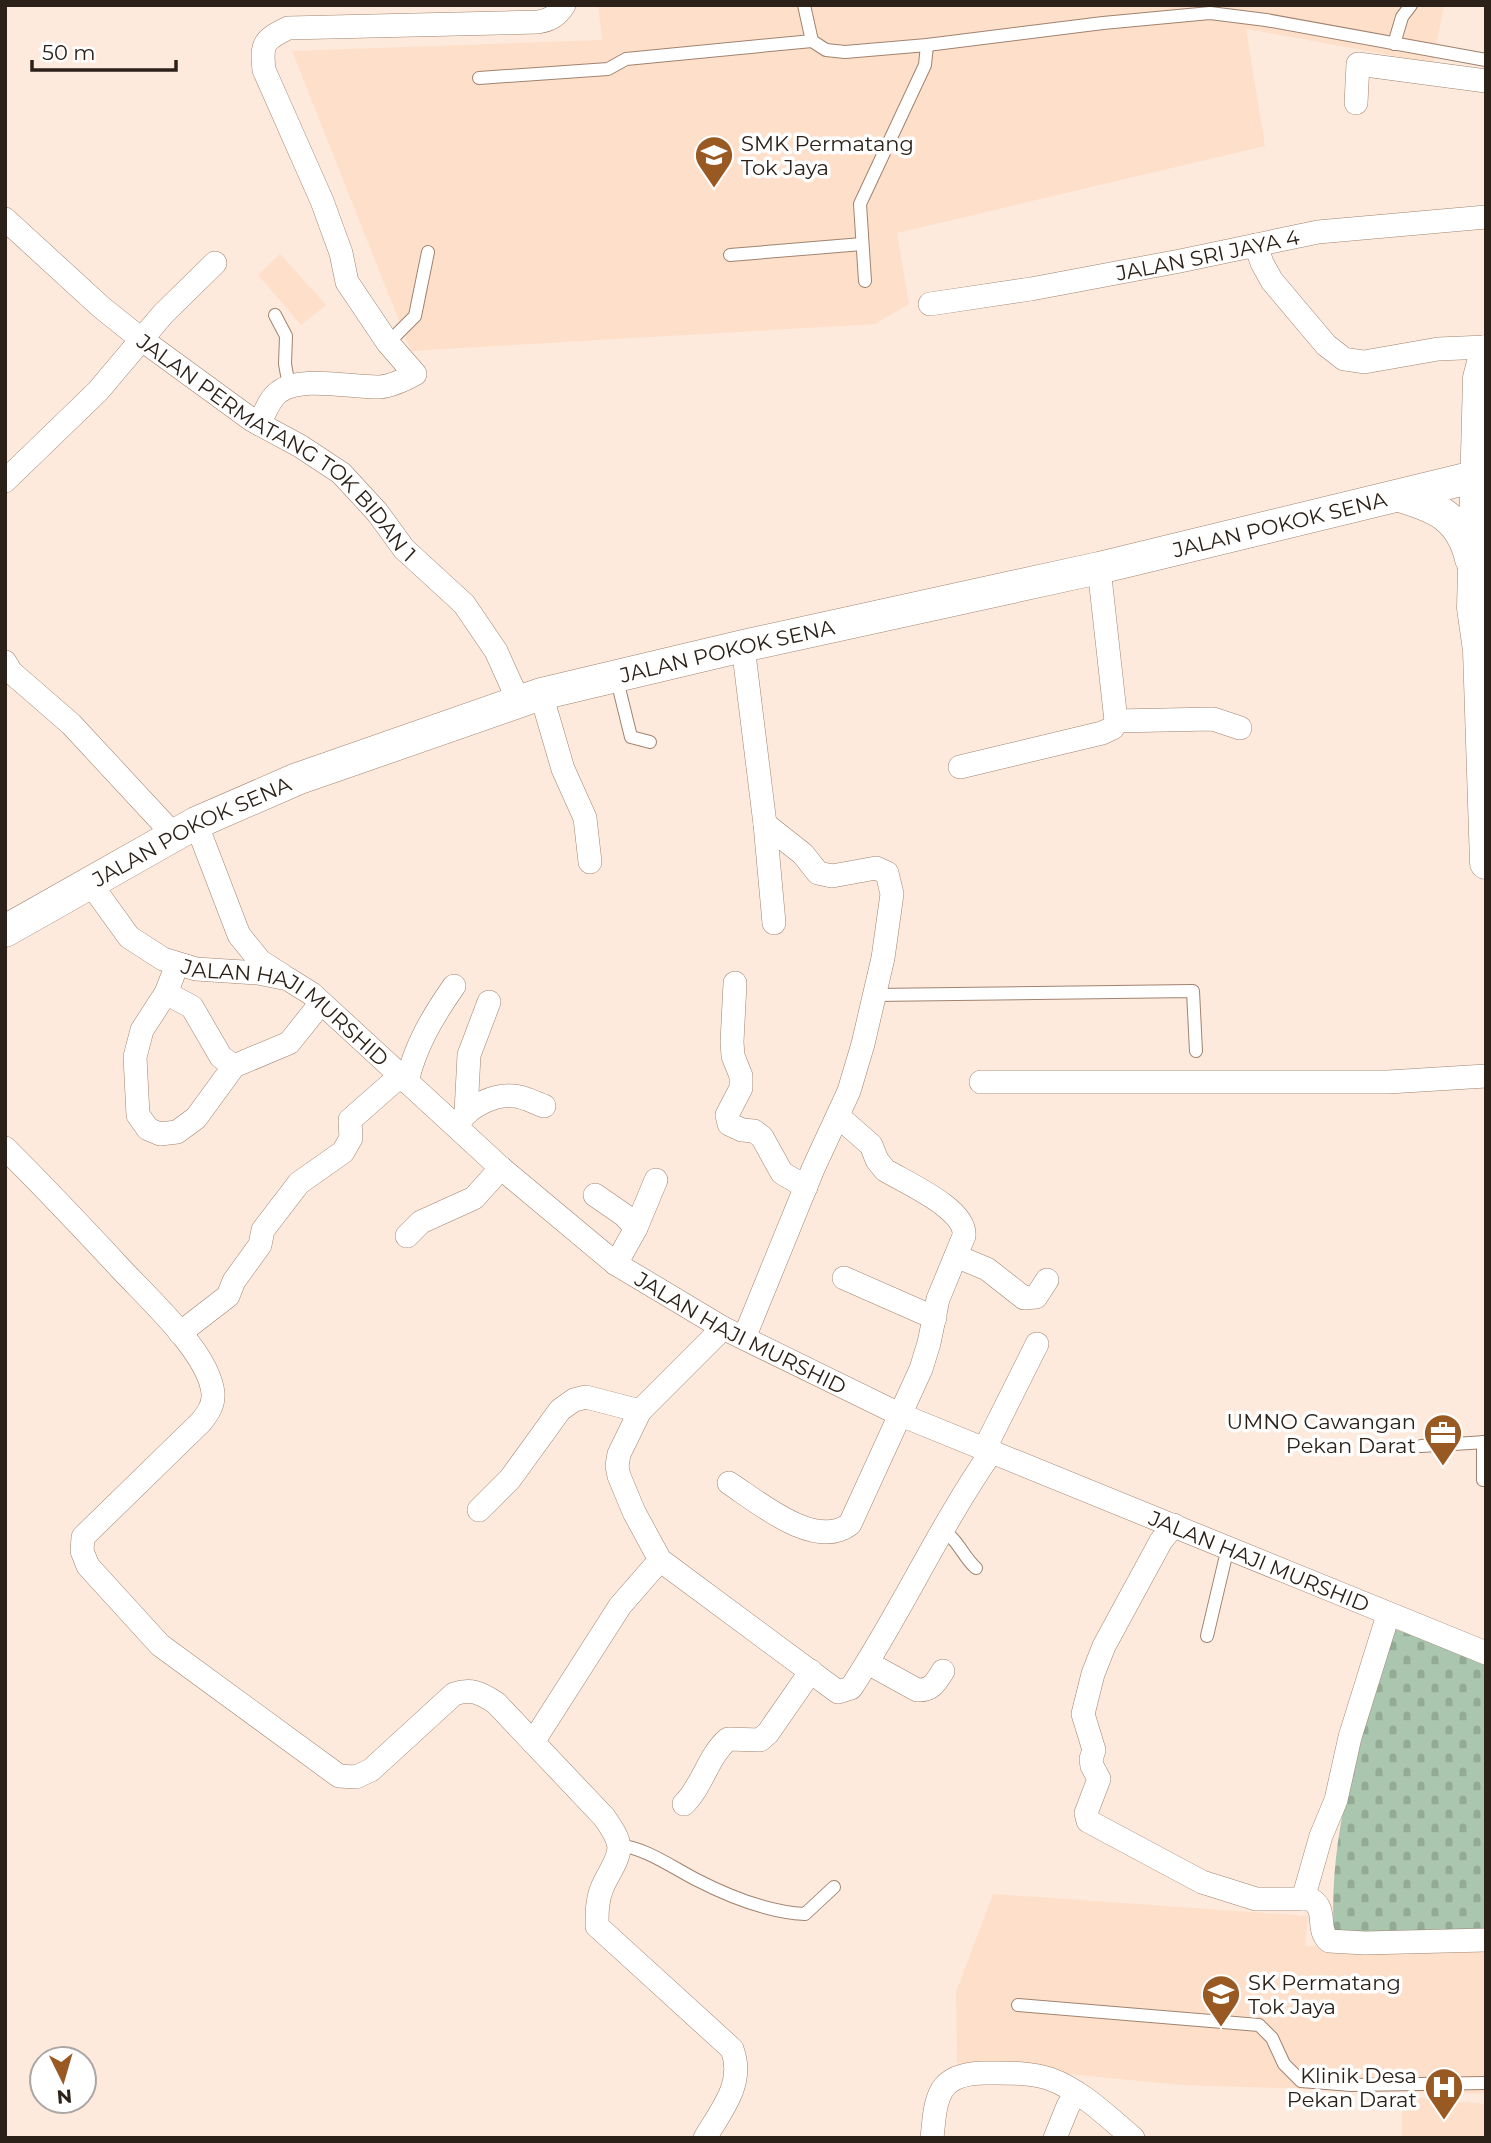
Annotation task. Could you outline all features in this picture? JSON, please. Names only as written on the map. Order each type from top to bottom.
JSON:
[{"type":"main road","points":[[1486,349],[1479,378],[1480,476],[1473,570],[1473,608],[1481,664],[1486,863]]},
{"type":"main road","name":"JALAN POKOK SENA","points":[[5,931],[185,829],[297,779],[530,698],[743,646],[1099,568],[1480,476]]},
{"type":"main road","points":[[1399,496],[1426,504],[1447,515],[1459,529],[1473,570]]},
{"type":"main road","points":[[1481,664],[1486,613]]},
{"type":"street","points":[[259,424],[277,393],[289,386],[342,383],[382,387],[398,383],[415,374],[388,343],[348,282],[341,253],[322,201],[264,69],[262,50],[268,37],[288,29],[538,22],[549,20],[559,13],[564,5]]},
{"type":"street","points":[[1356,103],[1358,64],[1486,81]]},
{"type":"street","name":"JALAN SRI JAYA 4","points":[[930,304],[1031,289],[1318,232],[1486,217]]},
{"type":"street","name":"JALAN PERMATANG TOK BIDAN 1","points":[[5,219],[100,307],[141,339],[259,424],[300,446],[341,473],[377,512],[404,549],[464,604],[530,698],[585,818],[590,862]]},
{"type":"street","points":[[1256,245],[1272,281],[1326,345],[1343,359],[1364,362],[1438,349],[1486,349]]},
{"type":"street","points":[[5,481],[98,391],[163,314],[215,263]]},
{"type":"street","points":[[960,767],[1102,733],[1113,728],[1116,722],[1099,568]]},
{"type":"street","points":[[743,646],[774,923]]},
{"type":"street","points":[[5,662],[11,671],[185,829],[239,935],[260,961],[288,979]]},
{"type":"street","points":[[1116,722],[1213,719],[1240,728]]},
{"type":"street","points":[[765,824],[803,854],[818,873],[832,876],[876,869],[887,873],[892,894],[883,958],[863,1044],[839,1118],[734,1333],[640,1411],[619,1454],[617,1466],[627,1497],[660,1560],[841,1692],[851,1688],[868,1663],[988,1450],[1037,1344]]},
{"type":"street","name":"JALAN HAJI MURSHID","points":[[90,883],[129,937],[177,965],[196,969],[258,973],[288,979],[321,1003],[403,1079],[461,1119],[501,1168],[616,1264],[734,1333],[901,1415],[1486,1653]]},
{"type":"street","points":[[177,965],[166,993],[142,1030],[135,1057],[138,1115],[148,1129],[160,1134],[177,1132],[196,1118],[233,1066],[289,1042],[321,1003]]},
{"type":"street","points":[[734,983],[732,1042],[733,1056],[741,1076],[741,1088],[727,1115],[729,1124],[742,1130],[754,1131],[762,1137],[782,1173],[806,1186]]},
{"type":"street","points":[[180,1333],[228,1296],[234,1281],[260,1245],[263,1230],[299,1183],[343,1152],[351,1138],[350,1120],[403,1079],[430,1021],[454,986]]},
{"type":"street","points":[[166,993],[192,1007],[221,1057],[233,1066]]},
{"type":"street","points":[[461,1119],[469,1055],[489,1002]]},
{"type":"street","points":[[981,1082],[1361,1082],[1486,1076]]},
{"type":"street","points":[[461,1119],[491,1099],[514,1095],[544,1106]]},
{"type":"street","points":[[729,1483],[795,1525],[816,1531],[842,1530],[850,1524],[921,1369],[938,1299],[965,1228],[956,1214],[885,1170],[871,1145],[839,1118]]},
{"type":"street","points":[[5,1148],[64,1207],[180,1333],[207,1374],[213,1395],[210,1410],[201,1422],[83,1537],[82,1551],[88,1566],[160,1645],[339,1776],[356,1777],[371,1770],[448,1697],[467,1690],[483,1694],[539,1733],[604,1817],[615,1833],[619,1846],[617,1857],[602,1888],[597,1926],[724,2041],[734,2056],[737,2066],[734,2090],[705,2138]]},
{"type":"street","points":[[407,1236],[421,1222],[474,1198],[501,1168]]},
{"type":"street","points":[[616,1264],[636,1228],[656,1180]]},
{"type":"street","points":[[595,1195],[624,1215],[636,1228]]},
{"type":"street","points":[[956,1255],[987,1269],[1024,1297],[1036,1297],[1047,1280]]},
{"type":"street","points":[[844,1278],[935,1318]]},
{"type":"street","points":[[479,1510],[510,1479],[560,1410],[574,1400],[586,1398],[640,1411]]},
{"type":"street","points":[[1174,1525],[1161,1541],[1104,1646],[1094,1674],[1083,1714],[1094,1750],[1092,1766],[1099,1779],[1086,1813],[1088,1822],[1202,1882],[1256,1899],[1303,1899],[1318,1903],[1321,1908],[1322,1934],[1329,1941],[1401,1943],[1486,1940]]},
{"type":"street","points":[[539,1733],[620,1606],[660,1560]]},
{"type":"street","points":[[1303,1899],[1321,1836],[1336,1800],[1350,1737],[1388,1615]]},
{"type":"street","points":[[868,1663],[917,1690],[926,1690],[933,1686],[943,1671]]},
{"type":"street","points":[[684,1804],[701,1782],[721,1745],[728,1739],[760,1740],[768,1733],[811,1671]]},
{"type":"street","points":[[932,2138],[937,2104],[943,2089],[952,2080],[965,2076],[1002,2073],[1049,2078],[1076,2093],[1133,2138]]},
{"type":"street","points":[[1055,2138],[1076,2093]]},
{"type":"lane","points":[[804,5],[812,41]]},
{"type":"lane","points":[[1394,44],[1402,17],[1411,5]]},
{"type":"lane","points":[[479,78],[608,69],[626,59],[812,41],[826,50],[845,52],[1210,13],[1266,20],[1486,60]]},
{"type":"lane","points":[[865,281],[860,204],[925,65],[927,45]]},
{"type":"lane","points":[[730,255],[862,244]]},
{"type":"lane","points":[[388,343],[415,316],[428,252]]},
{"type":"lane","points":[[275,315],[286,336],[285,364],[289,386]]},
{"type":"lane","points":[[616,676],[631,737],[650,742]]},
{"type":"lane","points":[[874,995],[1193,991],[1196,1051]]},
{"type":"lane","points":[[1421,1446],[1484,1442],[1483,1480]]},
{"type":"lane","points":[[941,1530],[949,1534],[976,1568]]},
{"type":"lane","points":[[1207,1636],[1228,1547]]},
{"type":"lane","points":[[619,1846],[642,1851],[701,1882],[750,1902],[791,1913],[805,1914],[834,1886]]},
{"type":"lane","points":[[1018,2005],[1259,2025],[1272,2038],[1284,2064],[1301,2081],[1351,2085],[1486,2083]]},
{"type":"shaded area","name":"SMK Permatang Tok Jaya","points":[[598,5],[1444,5],[1433,63],[1246,29],[1265,146],[897,233],[909,304],[875,324],[411,351],[292,51],[602,40]]},
{"type":"shaded area","points":[[280,254],[326,305],[301,325],[258,275]]},
{"type":"shaded area","name":"SK Permatang Tok Jaya","points":[[993,1894],[1308,1916],[1305,1946],[1486,1945],[1486,2094],[1180,2085],[957,2063],[956,1992]]},
{"type":"shaded area","name":"Klinik Desa Pekan Darat","points":[[1402,2096],[1486,2104],[1486,2138],[1402,2138]]},
{"type":"green space","points":[[1392,1628],[1486,1663],[1486,1930],[1334,1935],[1333,1895],[1342,1818],[1359,1741]]},
{"type":"place","name":"SMK Permatang Tok Jaya","points":[[714,189]]},
{"type":"place","name":"UMNO Cawangan Pekan Darat","points":[[1443,1467]]},
{"type":"place","name":"SK Permatang Tok Jaya","points":[[1221,2028]]},
{"type":"place","name":"Klinik Desa Pekan Darat","points":[[1444,2121]]}]
